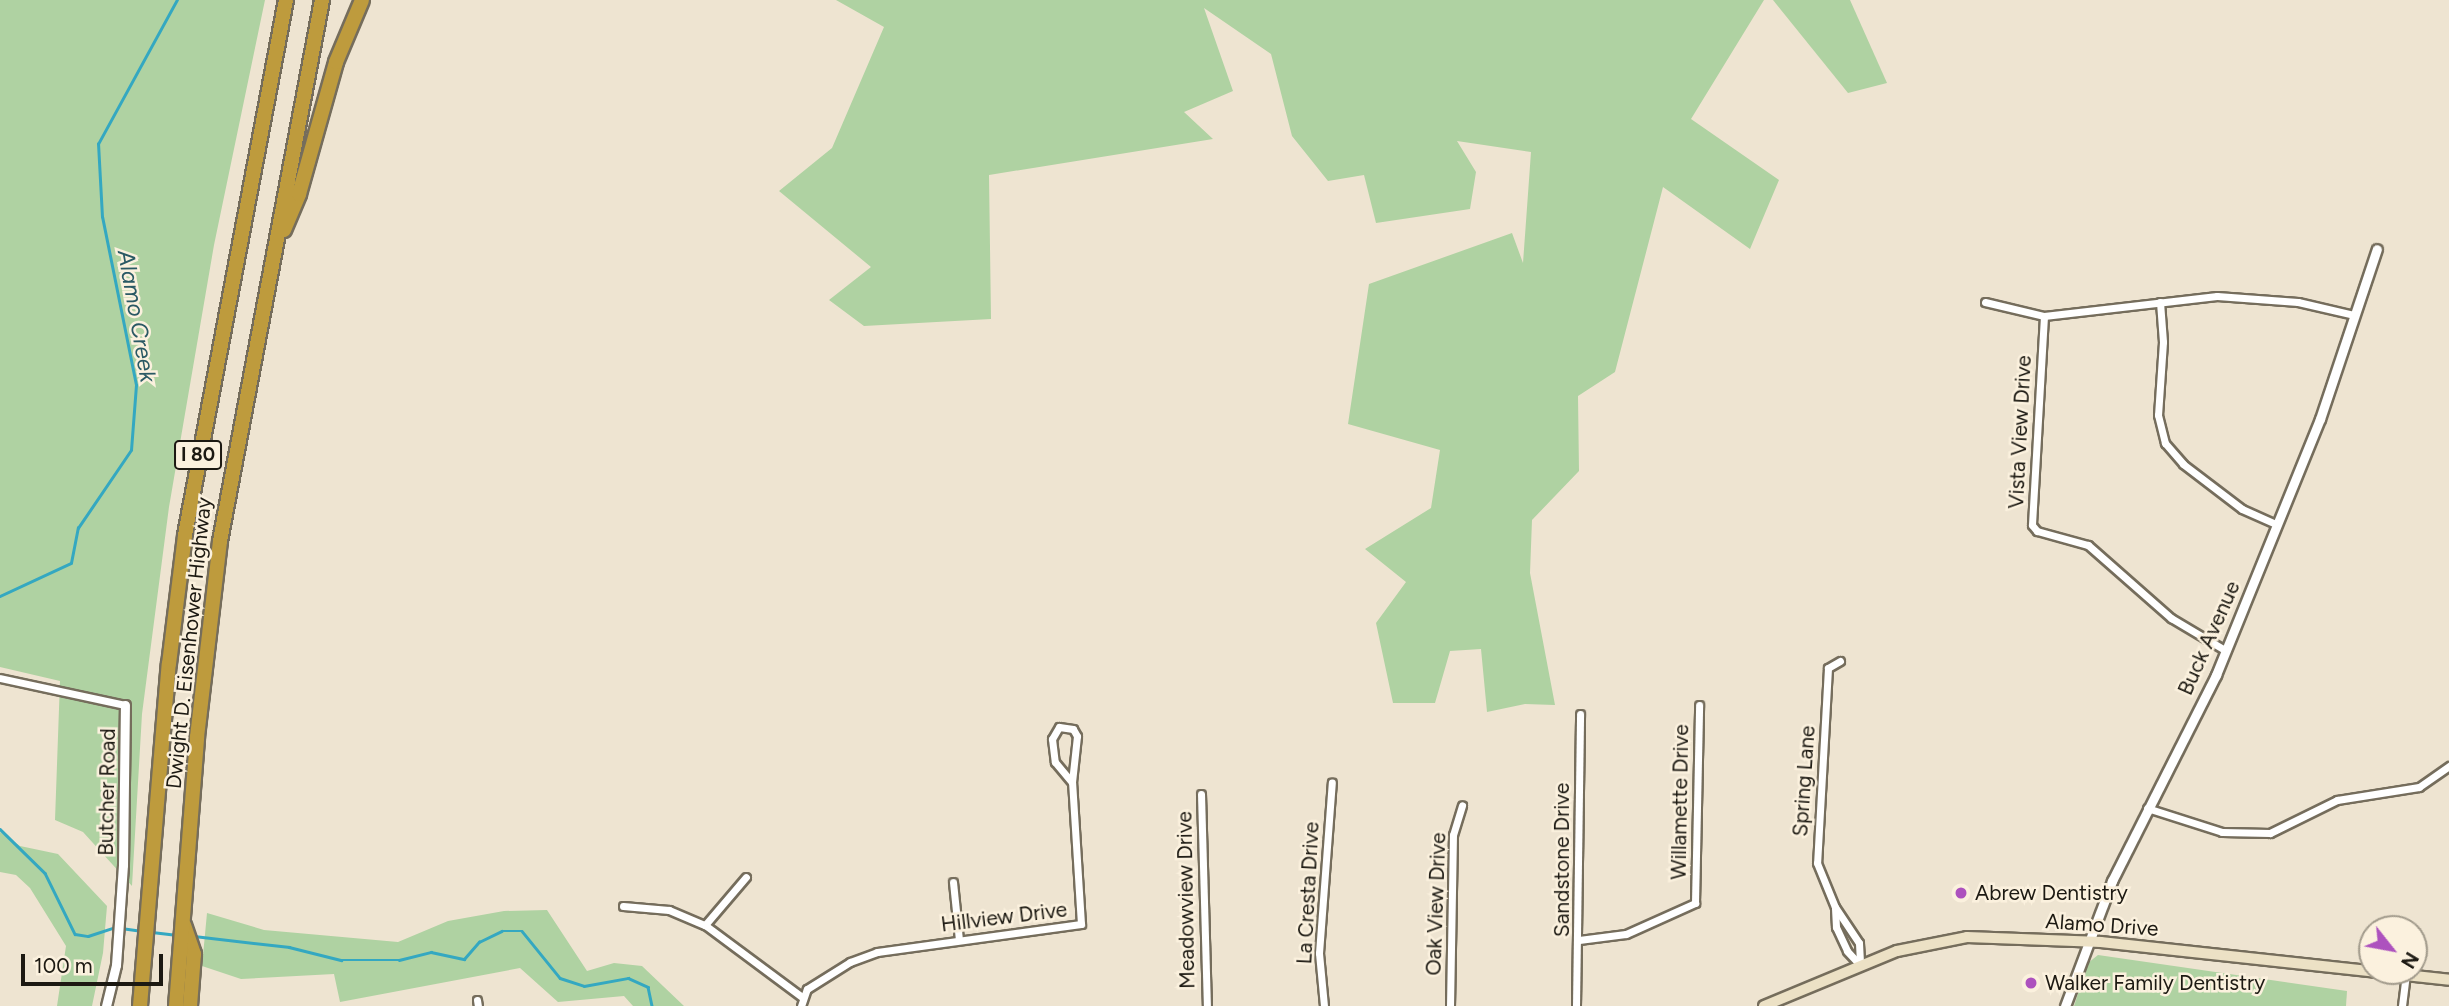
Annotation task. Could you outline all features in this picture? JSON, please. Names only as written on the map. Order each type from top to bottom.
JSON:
[{"type":"highway","name":"Dwight D. Eisenhower Highway","points":[[140,1006],[169,664],[193,481],[286,0]]},
{"type":"highway","name":"Dwight D. Eisenhower Highway","points":[[187,953],[182,919],[220,541],[322,0]]},
{"type":"highway","points":[[272,258],[299,194],[348,27],[362,0]]},
{"type":"highway","points":[[176,1006],[187,953]]},
{"type":"highway","points":[[187,953],[191,1006]]},
{"type":"highway","points":[[131,1006],[144,954]]},
{"type":"main road","name":"Alamo Drive","points":[[1764,1006],[1909,947],[1947,939],[2087,941],[2358,970]]},
{"type":"main road","name":"Alamo Drive","points":[[2428,978],[2449,980]]},
{"type":"street","name":"Buck Avenue","points":[[2065,1006],[2087,941],[2147,808],[2225,650],[2319,419],[2377,249]]},
{"type":"street","points":[[1985,302],[2044,316],[2217,296],[2298,302],[2354,315]]},
{"type":"street","points":[[2160,302],[2163,342],[2158,415],[2165,443],[2183,464],[2242,509],[2275,524]]},
{"type":"street","name":"Vista View Drive","points":[[2044,316],[2032,525],[2037,531],[2088,545],[2171,618],[2225,650]]},
{"type":"street","name":"Spring Lane","points":[[1840,662],[1828,668],[1826,759],[1817,863],[1835,907],[1859,943],[1860,965]]},
{"type":"street","name":"Butcher Road","points":[[0,678],[125,705],[127,790],[120,916],[117,956],[106,1006]]},
{"type":"street","name":"Willamette Drive","points":[[1579,940],[1626,934],[1695,903],[1699,705]]},
{"type":"street","name":"Sandstone Drive","points":[[1576,1006],[1580,714]]},
{"type":"street","points":[[1063,726],[1077,736],[1072,782],[1061,773],[1053,751],[1052,733],[1063,726]]},
{"type":"street","points":[[2147,808],[2222,832],[2270,833],[2337,800],[2419,787],[2449,766]]},
{"type":"street","name":"Hillview Drive","points":[[802,997],[807,989],[850,962],[877,952],[1081,924],[1072,782]]},
{"type":"street","name":"La Cresta Drive","points":[[1324,1006],[1319,953],[1332,782]]},
{"type":"street","name":"Meadowview Drive","points":[[1201,794],[1207,1006]]},
{"type":"street","name":"Oak View Drive","points":[[1450,1006],[1453,835],[1462,805]]},
{"type":"street","points":[[705,925],[746,877]]},
{"type":"street","points":[[953,882],[959,940]]},
{"type":"street","points":[[623,906],[669,910],[705,925],[802,997],[801,1006]]},
{"type":"street","name":"Spring Lane","points":[[1835,907],[1836,927],[1847,951],[1860,965]]},
{"type":"street","points":[[2402,1006],[2405,985]]},
{"type":"green space","points":[[0,0],[265,0],[214,245],[169,507],[142,714],[132,886],[83,832],[55,820],[60,681],[0,667]]},
{"type":"green space","points":[[836,0],[1764,0],[1691,119],[1779,180],[1750,249],[1663,187],[1615,372],[1578,396],[1579,471],[1532,520],[1530,573],[1555,705],[1525,704],[1487,712],[1481,649],[1450,651],[1435,703],[1393,703],[1376,623],[1406,582],[1365,549],[1431,508],[1440,450],[1348,424],[1369,284],[1512,233],[1523,263],[1531,152],[1457,141],[1476,172],[1470,209],[1376,223],[1364,175],[1328,181],[1292,136],[1271,54],[1204,8],[1233,91],[1184,112],[1213,139],[989,175],[991,319],[864,326],[829,300],[871,267],[779,191],[832,148],[884,27]]},
{"type":"green space","points":[[1773,0],[1850,0],[1887,83],[1848,93]]},
{"type":"green space","points":[[0,832],[20,846],[58,854],[107,906],[103,953],[92,1006],[57,1006],[66,946],[30,888],[16,875],[0,872]]},
{"type":"green space","points":[[547,910],[587,971],[614,963],[642,966],[684,1006],[633,1006],[624,996],[558,1002],[520,968],[340,1002],[334,974],[241,979],[202,966],[207,913],[264,930],[398,942],[448,921],[504,911]]},
{"type":"green space","points":[[2098,955],[2347,991],[2346,1006],[2074,1006],[2088,963]]},
{"type":"waterway","name":"Alamo Creek","points":[[0,596],[71,563],[78,528],[131,450],[136,385],[102,217],[98,144],[177,0]]},
{"type":"waterway","name":"Alamo Creek","points":[[0,829],[45,873],[75,934],[88,936],[115,927]]},
{"type":"waterway","name":"Alamo Creek","points":[[121,928],[142,931]]},
{"type":"waterway","name":"Alamo Creek","points":[[194,936],[289,947],[341,960],[399,960],[431,952],[464,959],[479,942],[502,931],[522,931],[560,978],[584,986],[628,978],[648,987],[652,1006]]},
{"type":"waterway","name":"Alamo Creek","points":[[152,932],[177,935]]},
{"type":"place","name":"Abrew Dentistry","points":[[1961,893]]},
{"type":"place","name":"Walker Family Dentistry","points":[[2031,983]]}]
